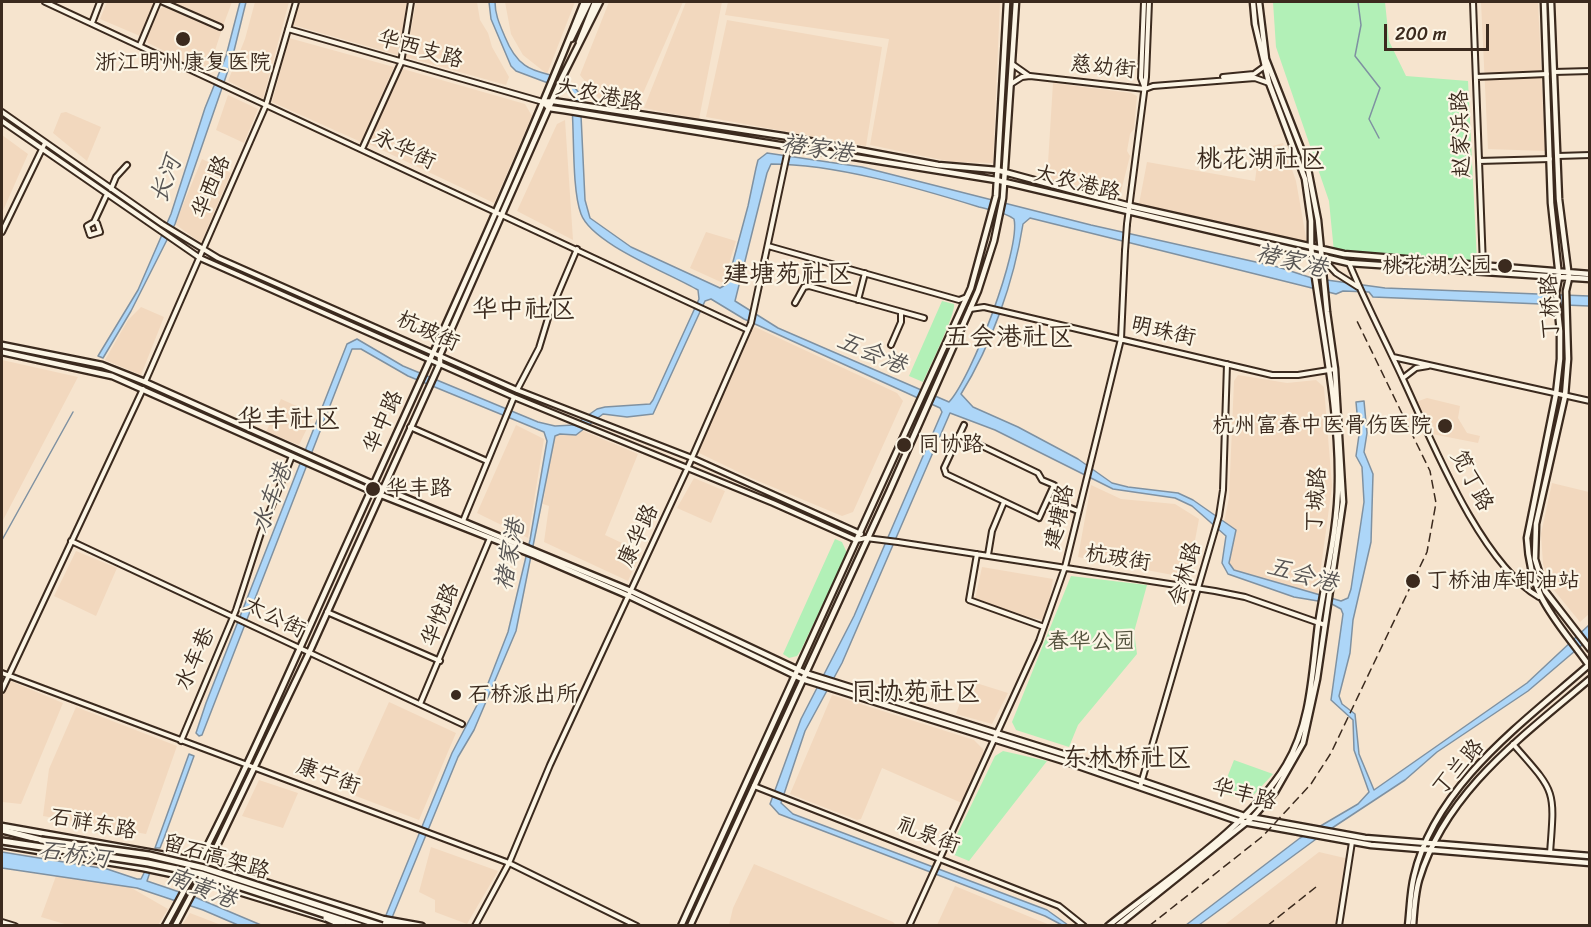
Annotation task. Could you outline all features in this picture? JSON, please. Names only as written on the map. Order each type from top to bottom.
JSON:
[{"type":"highway","name":"留石高架路","points":[[2,830],[41,840],[149,855],[204,868],[351,916],[382,922]]},
{"type":"highway","name":"留石高架路","points":[[2,843],[158,865],[201,874],[360,926]]},
{"type":"highway","points":[[291,904],[346,926]]},
{"type":"highway","points":[[351,916],[407,926]]},
{"type":"main road","name":"华中路","points":[[165,926],[191,878],[300,648],[497,211],[584,2]]},
{"type":"main road","name":"华中路","points":[[577,48],[589,2]]},
{"type":"main road","name":"华中路","points":[[569,42],[579,34],[595,2]]},
{"type":"main road","name":"华中路","points":[[175,926],[208,864],[309,653],[440,363],[440,355],[553,101],[561,78],[600,2]]},
{"type":"main road","points":[[681,926],[856,540],[921,403],[967,297],[992,217],[996,196],[1007,2]]},
{"type":"main road","points":[[690,926],[928,406],[975,298],[1003,198],[1016,2]]},
{"type":"main road","name":"丁城路","points":[[1117,926],[1253,817],[1287,775],[1303,743],[1312,707],[1325,625],[1338,480],[1328,371],[1311,247],[1311,221],[1305,179],[1264,66],[1253,2]]},
{"type":"main road","name":"丁城路","points":[[1259,2],[1266,59],[1307,164],[1335,369],[1343,479],[1341,524],[1327,596]]},
{"type":"main road","name":"丁桥路","points":[[1539,597],[1531,575],[1527,538],[1556,394],[1560,331],[1556,292],[1559,275],[1550,159],[1544,2]]},
{"type":"main road","name":"丁桥路","points":[[1551,2],[1559,199],[1568,275],[1566,291],[1568,359],[1565,396],[1534,540],[1538,577],[1553,603],[1588,647]]},
{"type":"main road","name":"大农港路","points":[[543,102],[553,101],[891,154],[938,165],[997,170],[1130,206],[1344,254],[1559,275]]},
{"type":"main road","name":"大农港路","points":[[543,102],[549,108],[996,180],[1128,213],[1348,263],[1559,275],[1590,274]]},
{"type":"main road","name":"大农港路","points":[[1568,275],[1590,279]]},
{"type":"main road","name":"华丰路","points":[[2,345],[102,365],[146,382],[382,488],[630,593],[803,676],[998,734],[1239,820],[1352,842],[1430,851],[1590,863]]},
{"type":"main road","name":"华丰路","points":[[2,352],[98,371],[371,491],[525,548]]},
{"type":"main road","name":"笕丁路","points":[[1539,597],[1589,666]]},
{"type":"main road","name":"丁城路","points":[[1108,926],[1244,816],[1276,780],[1297,742],[1309,698],[1319,622],[1326,606]]},
{"type":"main road","name":"丁兰路","points":[[1408,926],[1414,875],[1422,850],[1443,811],[1473,771],[1589,666]]},
{"type":"main road","name":"丁兰路","points":[[1413,926],[1418,882],[1430,851],[1466,793],[1484,771],[1513,744],[1590,679]]},
{"type":"main road","name":"华丰路","points":[[836,686],[995,740],[1244,816],[1332,832],[1426,844],[1590,856]]},
{"type":"main road","name":"石祥东路","points":[[2,830],[199,861],[382,922],[392,921],[422,926]]},
{"type":"main road","name":"石祥东路","points":[[2,843],[200,880],[346,926]]},
{"type":"street","name":"永华街","points":[[45,2],[503,213],[748,330]]},
{"type":"street","points":[[92,23],[100,2]]},
{"type":"street","points":[[140,45],[160,2],[220,27]]},
{"type":"street","name":"华西路","points":[[146,382],[266,105],[296,2]]},
{"type":"street","points":[[362,149],[401,62],[411,2]]},
{"type":"street","name":"建塘路","points":[[1144,2],[1141,78],[1145,89]]},
{"type":"street","name":"建塘路","points":[[909,926],[998,734],[1044,627],[1065,567],[1121,339],[1127,224],[1145,89],[1149,2]]},
{"type":"street","name":"赵家浜路","points":[[1473,2],[1483,266]]},
{"type":"street","name":"华西支路","points":[[288,29],[543,102]]},
{"type":"street","name":"慈幼街","points":[[1012,64],[1030,76]]},
{"type":"street","name":"慈幼街","points":[[1208,81],[1254,74],[1264,66]]},
{"type":"street","points":[[1554,72],[1590,71]]},
{"type":"street","points":[[1476,77],[1547,74]]},
{"type":"street","name":"慈幼街","points":[[1011,84],[1022,77],[1030,76],[1145,89],[1153,86],[1255,78],[1269,83]]},
{"type":"street","name":"杭玻街","points":[[2,112],[203,250],[517,390],[692,458],[867,538]]},
{"type":"street","name":"杭玻街","points":[[2,121],[200,258],[514,397],[688,467],[856,540],[867,538],[898,542],[1199,588],[1245,597],[1325,625]]},
{"type":"street","points":[[2,232],[45,143]]},
{"type":"street","name":"康华路","points":[[475,926],[509,863],[550,765],[688,467],[751,323],[789,145]]},
{"type":"street","points":[[1558,156],[1590,155]]},
{"type":"street","points":[[1479,162],[1550,159]]},
{"type":"street","points":[[111,189],[127,165]]},
{"type":"street","points":[[97,223],[100,232],[90,235],[87,226],[94,222],[107,194]]},
{"type":"street","points":[[768,246],[959,300],[967,297]]},
{"type":"street","points":[[517,390],[539,348],[549,315],[577,249]]},
{"type":"street","name":"笕丁路","points":[[1321,256],[1336,273],[1359,288]]},
{"type":"street","name":"笕丁路","points":[[1348,263],[1472,522],[1509,571],[1527,590],[1539,597]]},
{"type":"street","points":[[858,300],[865,273]]},
{"type":"street","points":[[795,303],[804,287],[809,286],[924,318]]},
{"type":"street","points":[[975,298],[984,308]]},
{"type":"street","points":[[959,300],[963,307]]},
{"type":"street","name":"明珠街","points":[[970,309],[984,308],[1285,376],[1335,369]]},
{"type":"street","points":[[891,345],[901,322],[901,312]]},
{"type":"street","points":[[1392,357],[1590,401]]},
{"type":"street","name":"会林路","points":[[1141,784],[1222,503],[1227,364]]},
{"type":"street","points":[[1403,378],[1416,368],[1436,366]]},
{"type":"street","points":[[2,690],[143,389]]},
{"type":"street","points":[[463,521],[514,397]]},
{"type":"street","points":[[959,435],[1038,473],[1042,480],[1054,485],[1039,518],[946,474],[944,468],[959,435],[964,424]]},
{"type":"street","points":[[410,427],[487,461]]},
{"type":"street","name":"水车巷","points":[[181,741],[233,616],[265,522],[292,456]]},
{"type":"street","points":[[1048,499],[1078,512]]},
{"type":"street","points":[[988,555],[990,536],[1004,502]]},
{"type":"street","name":"华悦路","points":[[420,704],[491,537]]},
{"type":"street","name":"太公街","points":[[71,541],[462,724]]},
{"type":"street","points":[[977,554],[969,600],[1044,627]]},
{"type":"street","points":[[327,612],[440,661]]},
{"type":"street","name":"康宁街","points":[[2,673],[509,863],[637,926]]},
{"type":"street","points":[[1513,744],[1551,790],[1554,806],[1550,853]]},
{"type":"street","name":"礼泉街","points":[[754,786],[1059,906],[1084,926]]},
{"type":"street","points":[[1339,926],[1352,842]]},
{"type":"street","points":[[2,922],[15,926]]},
{"type":"shaded area","points":[[107,2],[155,2],[140,36],[100,19]]},
{"type":"shaded area","points":[[171,2],[232,2],[223,26]]},
{"type":"shaded area","points":[[255,2],[289,2],[263,99],[228,81],[245,39]]},
{"type":"shaded area","points":[[300,2],[407,2],[398,55],[293,25]]},
{"type":"shaded area","points":[[416,2],[477,2],[480,20],[509,77],[506,85],[406,57]]},
{"type":"shaded area","points":[[505,2],[575,2],[547,74],[523,55],[511,34]]},
{"type":"shaded area","points":[[609,2],[683,2],[637,107],[601,101],[580,75]]},
{"type":"shaded area","points":[[686,2],[722,2],[699,119],[644,108]]},
{"type":"shaded area","points":[[728,2],[1000,2],[993,163],[952,162],[870,145],[889,39],[725,15]]},
{"type":"shaded area","points":[[1481,2],[1538,2],[1545,151],[1488,149]]},
{"type":"shaded area","name":"浙江明州康复医院","points":[[164,7],[221,32],[208,72],[148,43],[147,37],[160,9]]},
{"type":"shaded area","points":[[727,20],[882,47],[866,146],[706,117]]},
{"type":"shaded area","points":[[289,38],[394,67],[361,142],[272,102]]},
{"type":"shaded area","points":[[403,69],[525,104],[532,116],[494,203],[367,143]]},
{"type":"shaded area","points":[[1053,83],[1131,93],[1137,96],[1134,129],[1130,134],[1127,151],[1130,156],[1120,195],[1047,179]]},
{"type":"shaded area","points":[[228,95],[258,109],[244,143],[216,130]]},
{"type":"shaded area","points":[[66,112],[101,127],[87,161],[53,133],[61,113]]},
{"type":"shaded area","points":[[565,120],[573,240],[517,211],[557,124]]},
{"type":"shaded area","points":[[2,135],[28,154],[2,213]]},
{"type":"shaded area","points":[[1283,143],[1296,181],[1307,243],[1139,204],[1147,162],[1255,181],[1259,150]]},
{"type":"shaded area","points":[[202,159],[231,173],[201,243],[175,224]]},
{"type":"shaded area","points":[[706,232],[736,241],[723,283],[690,268]]},
{"type":"shaded area","points":[[141,307],[164,317],[141,375],[105,360],[128,320]]},
{"type":"shaded area","points":[[755,327],[897,393],[903,401],[853,512],[842,516],[751,478],[699,453],[698,449],[751,330]]},
{"type":"shaded area","points":[[2,360],[78,377],[2,522]]},
{"type":"shaded area","points":[[1238,375],[1287,383],[1316,380],[1324,387],[1332,486],[1317,597],[1228,570],[1225,559],[1236,532],[1224,522],[1229,498],[1234,381]]},
{"type":"shaded area","name":"杭州富春中医骨伤医院","points":[[1427,398],[1460,406],[1458,418],[1467,433],[1480,436],[1478,443],[1432,434],[1416,402]]},
{"type":"shaded area","points":[[281,399],[314,414],[299,445],[266,432]]},
{"type":"shaded area","points":[[516,425],[544,439],[528,538],[477,513]]},
{"type":"shaded area","points":[[581,430],[638,454],[605,535],[641,552],[628,581],[544,542],[549,506],[543,504],[553,437],[558,432]]},
{"type":"shaded area","points":[[694,478],[725,491],[711,523],[677,508]]},
{"type":"shaded area","points":[[1552,483],[1589,492],[1589,614],[1580,622],[1553,589],[1543,564],[1541,534]]},
{"type":"shaded area","points":[[1091,485],[1121,499],[1175,504],[1199,519],[1190,567],[1186,573],[1178,576],[1078,557]]},
{"type":"shaded area","points":[[76,551],[117,568],[96,616],[54,596]]},
{"type":"shaded area","points":[[982,567],[1053,579],[1046,621],[974,604]]},
{"type":"shaded area","points":[[8,680],[63,703],[21,804],[2,802],[2,695]]},
{"type":"shaded area","points":[[973,682],[1008,693],[992,724],[956,714],[966,686]]},
{"type":"shaded area","points":[[832,695],[974,740],[983,749],[984,755],[964,804],[882,768],[861,819],[857,820],[790,794]]},
{"type":"shaded area","points":[[389,702],[456,733],[419,820],[348,793]]},
{"type":"shaded area","points":[[76,707],[177,746],[146,834],[43,816],[49,769]]},
{"type":"shaded area","points":[[259,780],[298,793],[283,828],[242,816]]},
{"type":"shaded area","points":[[431,847],[498,871],[467,924],[435,912],[435,900],[419,892]]},
{"type":"shaded area","points":[[1319,852],[1349,859],[1336,925],[1223,926]]},
{"type":"shaded area","points":[[754,864],[896,925],[729,925],[733,908]]},
{"type":"shaded area","points":[[56,876],[128,886],[168,909],[158,925],[68,925],[41,917]]},
{"type":"shaded area","points":[[955,886],[1035,919],[1050,925],[937,925]]},
{"type":"shaded area","points":[[190,913],[221,925],[182,925]]},
{"type":"green space","name":"桃花湖公园","points":[[1273,2],[1385,2],[1389,41],[1406,76],[1468,81],[1477,261],[1334,252],[1329,201],[1276,47]]},
{"type":"green space","points":[[942,301],[954,304],[951,318],[923,382],[909,376]]},
{"type":"green space","points":[[835,539],[842,542],[847,553],[801,650],[797,656],[789,658],[783,654]]},
{"type":"green space","name":"春华公园","points":[[1071,576],[1147,585],[1134,632],[1137,654],[1078,725],[1069,747],[1016,730],[1012,722]]},
{"type":"green space","points":[[1003,751],[1047,761],[969,861],[952,854],[950,849],[995,756]]},
{"type":"green space","points":[[1234,760],[1273,774],[1249,800],[1221,793]]},
{"type":"water","points":[[240,2],[246,2],[232,59],[175,224],[131,311],[103,358],[98,356],[138,290],[171,214],[205,108],[226,56]]},
{"type":"water","points":[[489,2],[495,2],[497,16],[505,37],[513,53],[522,63],[532,69],[561,78],[571,84],[580,94],[585,200],[590,218],[631,247],[720,288],[727,284],[758,160],[767,153],[862,167],[1091,225],[1278,267],[1312,278],[1385,288],[1589,296],[1589,306],[1373,297],[1369,292],[1343,291],[1336,294],[1030,218],[1023,224],[1008,290],[992,333],[961,394],[973,407],[1018,427],[1078,459],[1112,483],[1178,493],[1193,500],[1236,530],[1229,563],[1234,570],[1341,601],[1348,598],[1351,589],[1364,502],[1362,467],[1356,456],[1359,435],[1356,402],[1364,401],[1367,433],[1364,452],[1373,474],[1371,542],[1353,620],[1350,653],[1339,696],[1342,704],[1355,714],[1359,754],[1374,790],[1527,683],[1589,625],[1589,639],[1528,691],[1437,752],[1405,780],[1323,834],[1199,925],[1186,925],[1300,838],[1358,804],[1369,792],[1354,750],[1353,720],[1331,700],[1343,614],[1341,609],[1330,603],[1294,597],[1228,574],[1222,563],[1226,536],[1192,506],[1175,498],[1113,489],[995,430],[950,413],[842,663],[805,731],[781,803],[793,814],[1047,910],[1068,925],[1062,925],[1045,916],[779,814],[770,804],[801,719],[854,616],[942,412],[940,408],[744,319],[711,299],[705,301],[653,414],[627,417],[603,414],[576,435],[555,436],[516,631],[474,730],[458,757],[389,925],[382,925],[452,753],[487,686],[508,632],[530,540],[547,441],[544,432],[408,376],[361,349],[352,349],[202,735],[199,736],[196,733],[206,703],[347,344],[357,339],[403,366],[538,422],[555,426],[574,425],[597,409],[650,404],[699,299],[698,290],[615,247],[588,225],[581,214],[574,173],[571,95],[564,89],[516,71],[511,66],[491,19]],"holes":[[[771,164],[796,165],[849,173],[903,185],[1014,219],[1010,257],[992,313],[969,368],[949,402],[778,328],[735,301]]]},
{"type":"water","points":[[189,754],[194,756],[160,848],[155,848]]},
{"type":"water","points":[[2,852],[107,869],[137,879],[141,879],[145,871],[150,872],[147,881],[197,898],[261,925],[238,925],[203,910],[137,888],[2,868]]},
{"type":"waterway","points":[[1358,2],[1361,25],[1355,56],[1380,88],[1369,119],[1379,138]]},
{"type":"waterway","name":"长河","points":[[2,540],[73,412]]},
{"type":"railway","points":[[1149,926],[1263,836],[1311,784],[1331,753],[1427,552],[1436,503],[1430,471],[1356,319]]},
{"type":"railway","points":[[1267,926],[1316,887]]},
{"type":"place","name":"浙江明州康复医院","points":[[183,39]]},
{"type":"place","name":"桃花湖公园","points":[[1505,266]]},
{"type":"place","name":"杭州富春中医骨伤医院","points":[[1445,426]]},
{"type":"place","name":"同协路","points":[[904,445]]},
{"type":"place","name":"华丰路","points":[[373,489]]},
{"type":"place","name":"丁桥油库卸油站","points":[[1413,581]]},
{"type":"place","name":"石桥派出所","points":[[456,695]]},
{"type":"district","name":"桃花湖社区","points":[[1261,160]]},
{"type":"district","name":"建塘苑社区","points":[[788,275]]},
{"type":"district","name":"华中社区","points":[[524,310]]},
{"type":"district","name":"五会港社区","points":[[1009,338]]},
{"type":"district","name":"华丰社区","points":[[289,420]]},
{"type":"district","name":"同协苑社区","points":[[916,693]]},
{"type":"district","name":"东林桥社区","points":[[1127,759]]},
{"type":"water label","name":"褚家港","points":[[817,150]]},
{"type":"water label","name":"褚家港","points":[[1291,262]]},
{"type":"water label","name":"五会港","points":[[871,354]]},
{"type":"water label","name":"水车港","points":[[273,499]]},
{"type":"water label","name":"褚家港","points":[[511,555]]},
{"type":"water label","name":"五会港","points":[[1302,576]]},
{"type":"water label","name":"石桥河","points":[[74,856]]},
{"type":"water label","name":"南黄港","points":[[201,889]]}]
